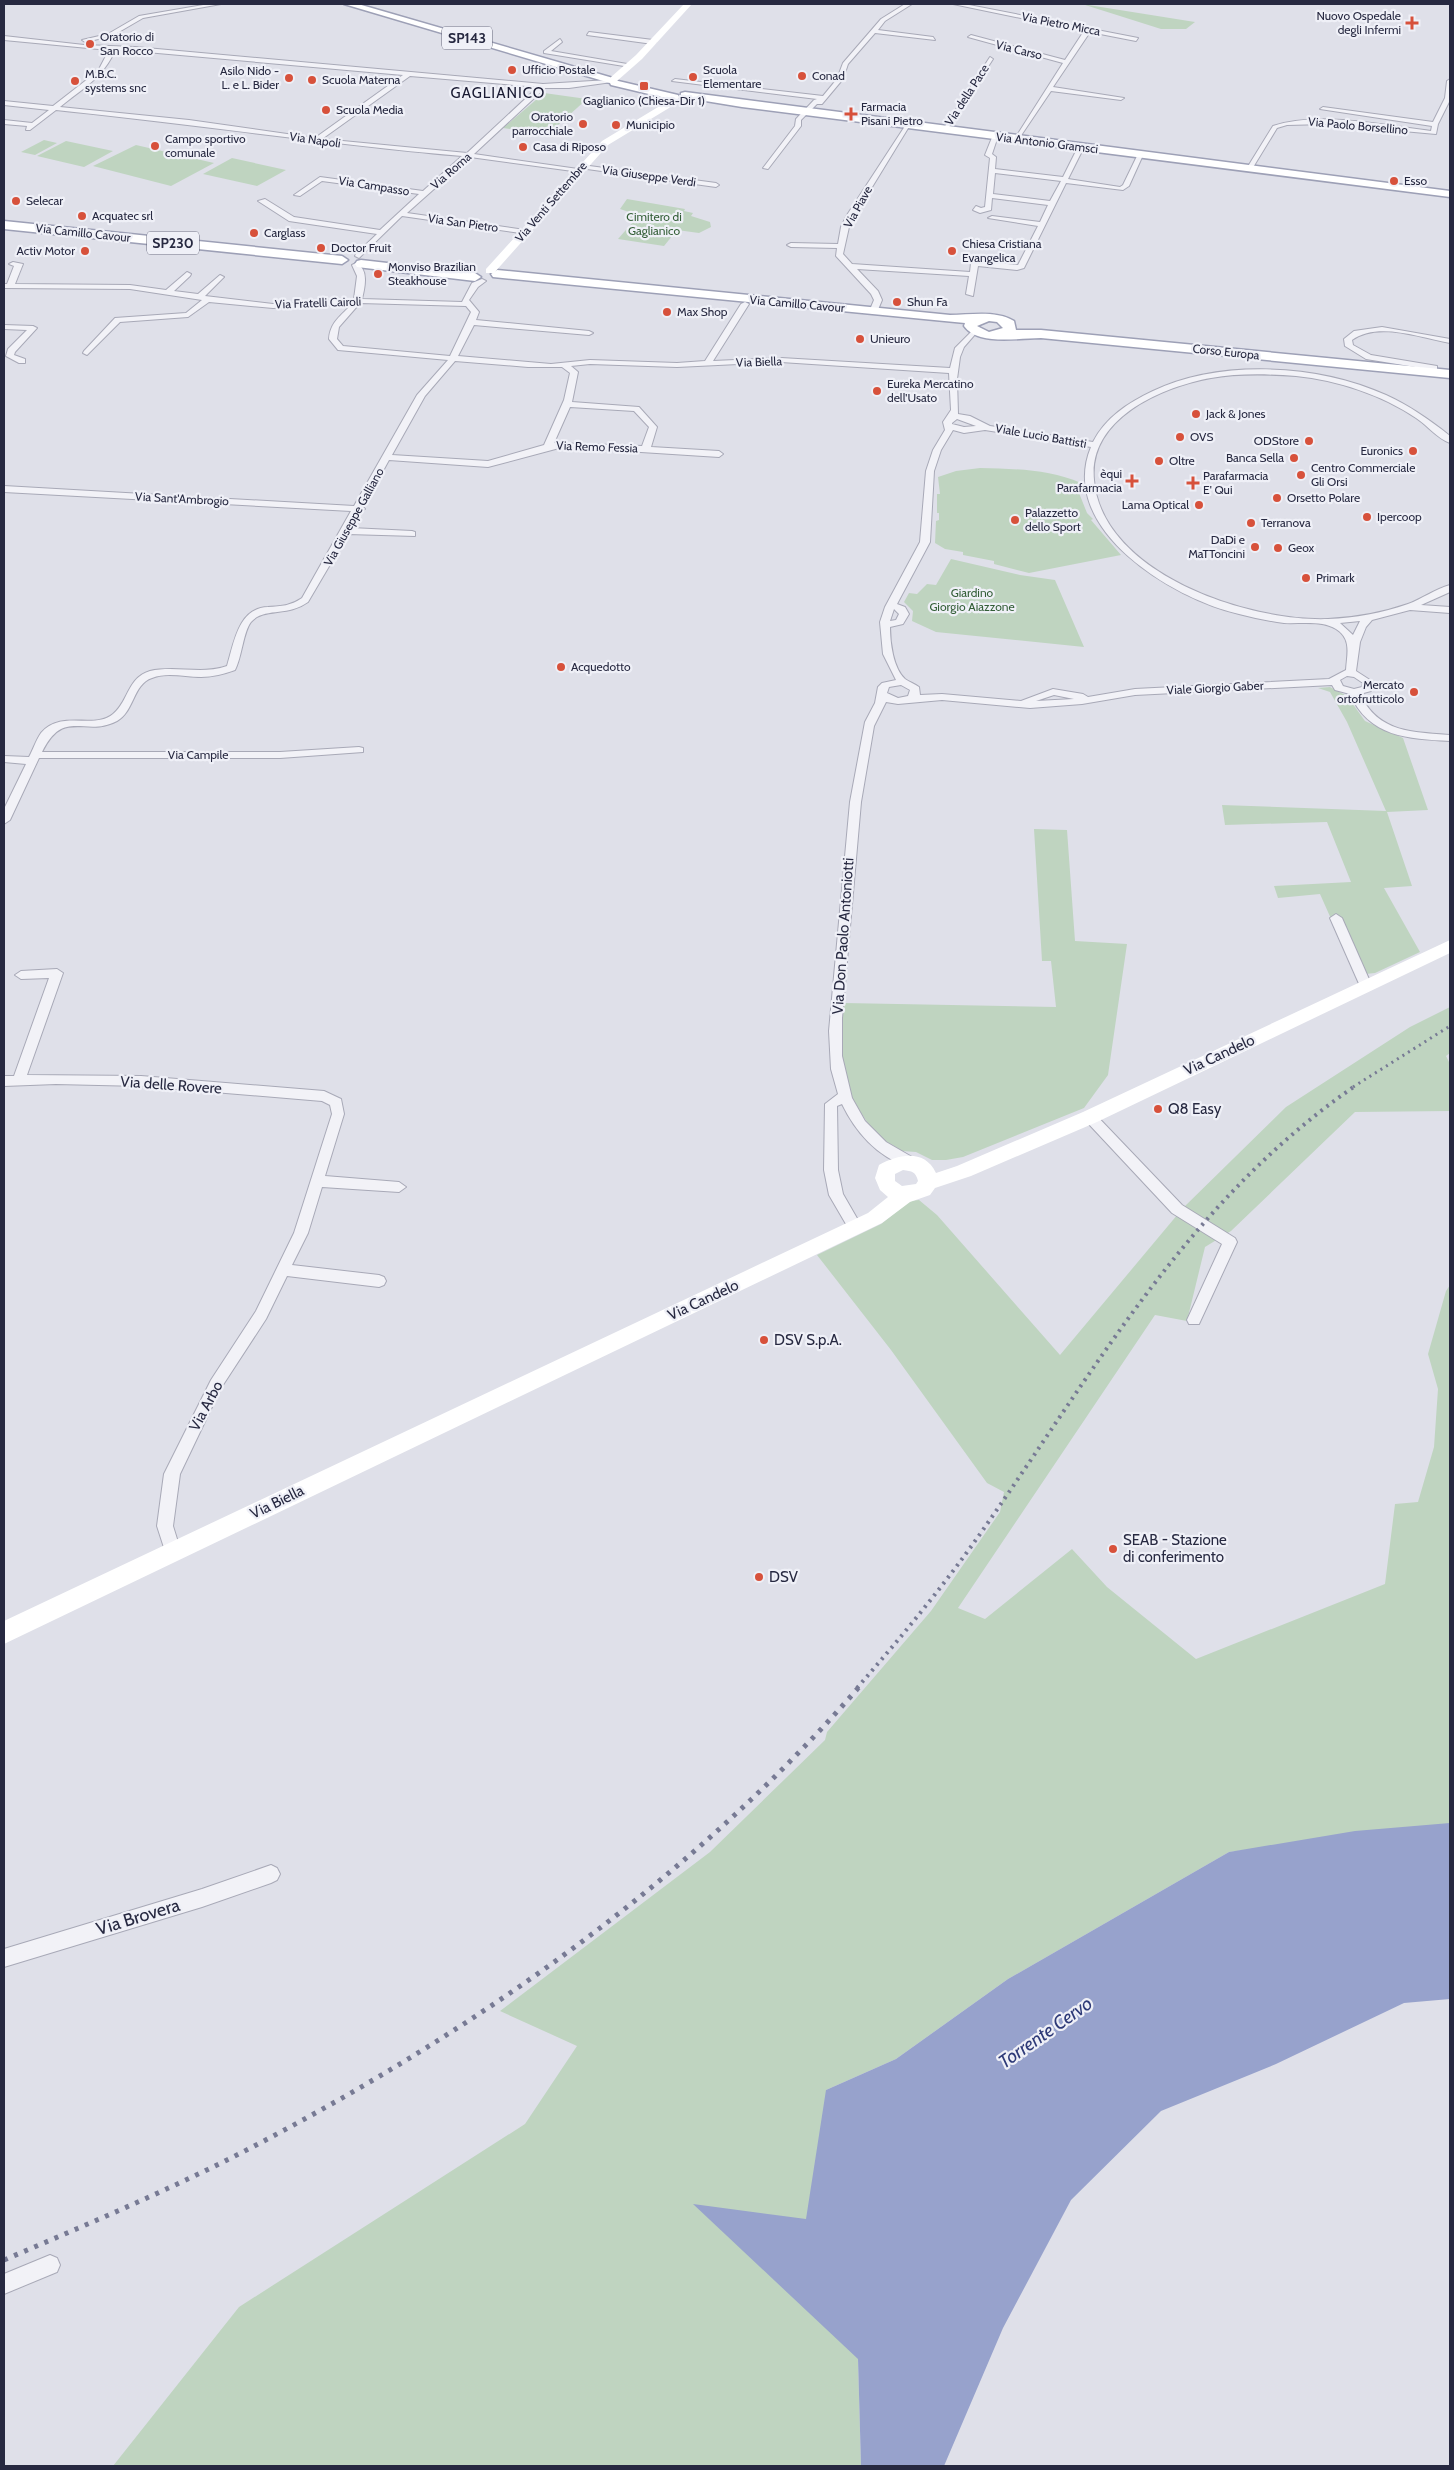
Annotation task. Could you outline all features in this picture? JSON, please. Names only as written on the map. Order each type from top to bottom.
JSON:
[{"type":"main road","name":"SP143","points":[[349,4],[613,81]]},
{"type":"main road","name":"Via Antonio Gramsci","points":[[613,81],[680,96],[1450,194]]},
{"type":"main road","name":"Via Camillo Cavour","points":[[4,225],[342,260],[346,265],[360,261],[745,304],[969,325]]},
{"type":"main road","name":"Via Camillo Cavour","points":[[486,276],[873,312],[969,325]]},
{"type":"main road","name":"Corso Europa","points":[[969,325],[989,317],[1028,328],[1450,370]]},
{"type":"main road","points":[[996,335],[1010,330],[1006,321]]},
{"type":"main road","name":"Corso Europa","points":[[969,325],[996,335],[1034,333],[1450,374]]},
{"type":"street","points":[[65,45],[70,42],[104,38],[141,17],[218,4]]},
{"type":"street","points":[[4,38],[65,45],[410,73],[542,86],[569,86],[613,81],[688,4]]},
{"type":"street","points":[[766,168],[798,126],[798,120],[824,99],[845,68],[846,63],[883,20],[909,4]]},
{"type":"street","name":"Via Pietro Micca","points":[[956,4],[1136,39]]},
{"type":"street","points":[[1016,139],[1088,30]]},
{"type":"street","points":[[875,31],[933,39]]},
{"type":"street","points":[[589,34],[653,42]]},
{"type":"street","name":"Via Carso","points":[[971,37],[1067,62]]},
{"type":"street","points":[[4,44],[21,40]]},
{"type":"street","points":[[560,41],[546,52],[630,65]]},
{"type":"street","points":[[4,122],[30,127],[100,72],[106,65],[113,48]]},
{"type":"street","points":[[549,62],[565,55]]},
{"type":"street","name":"Via della Pace","points":[[944,130],[990,59]]},
{"type":"street","points":[[316,140],[410,73]]},
{"type":"street","points":[[675,81],[824,99]]},
{"type":"street","points":[[1323,109],[1439,120],[1448,98],[1450,81]]},
{"type":"street","points":[[680,96],[689,82]]},
{"type":"street","name":"Via Roma","points":[[360,261],[381,232],[470,155],[542,86]]},
{"type":"street","points":[[1050,89],[1122,98]]},
{"type":"street","name":"Via Venti Settembre","points":[[486,276],[608,140],[680,96]]},
{"type":"street","name":"Via Napoli","points":[[4,103],[189,122],[316,140],[470,155],[580,169]]},
{"type":"street","name":"Via Paolo Borsellino","points":[[1250,168],[1274,127],[1281,123],[1305,122],[1434,133],[1439,120]]},
{"type":"street","name":"Via Piave","points":[[873,312],[878,300],[875,293],[839,254],[840,246],[845,227],[851,215],[908,125]]},
{"type":"street","points":[[976,208],[980,211],[987,210],[994,157],[988,155],[995,136]]},
{"type":"street","points":[[970,294],[973,268],[977,263],[1020,267],[1081,147]]},
{"type":"street","points":[[993,170],[1121,189],[1126,186],[1140,154]]},
{"type":"street","name":"Via Giuseppe Verdi","points":[[580,169],[716,185]]},
{"type":"street","name":"Via Campasso","points":[[298,194],[320,179],[327,179],[426,194]]},
{"type":"street","points":[[990,196],[1053,204]]},
{"type":"street","points":[[262,201],[292,219],[381,232]]},
{"type":"street","name":"Via San Pietro","points":[[402,214],[525,232]]},
{"type":"street","points":[[992,218],[1042,224]]},
{"type":"street","points":[[791,245],[840,246]]},
{"type":"street","points":[[357,301],[361,274],[360,261]]},
{"type":"street","name":"Via Fratelli Cairoli","points":[[13,264],[19,264],[7,286],[130,287],[273,306],[357,301],[468,304]]},
{"type":"street","points":[[849,266],[973,274]]},
{"type":"street","points":[[168,292],[187,274]]},
{"type":"street","points":[[486,276],[475,285],[465,300],[475,312],[472,322],[589,333]]},
{"type":"street","points":[[87,353],[118,320],[188,315],[220,277]]},
{"type":"street","name":"Via Biella","points":[[357,301],[338,322],[332,333],[332,339],[336,345],[350,349],[452,360],[528,365],[564,365],[590,362],[660,365],[781,360],[953,372]]},
{"type":"street","points":[[707,364],[745,304]]},
{"type":"street","name":"Via Giuseppe Galliano","points":[[214,674],[231,668],[246,621],[262,610],[289,609],[305,600],[360,509],[421,395],[452,360],[472,322]]},
{"type":"street","points":[[909,697],[893,668],[886,637],[885,622],[890,607],[925,542],[930,471],[937,450],[944,439],[956,409],[952,389],[953,372],[960,346],[971,338],[969,325]]},
{"type":"street","points":[[4,327],[34,328],[11,351],[10,356],[22,361]]},
{"type":"street","points":[[1434,368],[1369,357],[1352,349],[1349,346],[1348,339],[1356,332],[1376,330],[1450,341]]},
{"type":"street","points":[[963,345],[996,335]]},
{"type":"street","points":[[548,446],[566,404],[574,378],[574,372],[564,365]]},
{"type":"street","points":[[1450,440],[1417,415],[1387,400],[1356,388],[1314,377],[1250,372],[1201,377],[1150,394],[1120,414],[1106,428],[1096,446],[1089,468],[1096,505],[1111,535],[1139,562],[1188,593],[1234,610],[1288,620],[1322,621],[1369,617],[1411,608],[1450,610]]},
{"type":"street","points":[[566,404],[636,409],[653,427],[646,448]]},
{"type":"street","points":[[956,409],[965,417],[970,427]]},
{"type":"street","points":[[950,422],[965,417]]},
{"type":"street","points":[[950,422],[970,427]]},
{"type":"street","points":[[944,439],[970,427]]},
{"type":"street","name":"Viale Lucio Battisti","points":[[970,427],[987,427],[1096,446]]},
{"type":"street","name":"Via Remo Fessia","points":[[388,457],[488,464],[502,462],[548,446],[563,444],[719,454]]},
{"type":"street","name":"Via Sant'Ambrogio","points":[[4,489],[360,509]]},
{"type":"street","points":[[347,531],[412,534]]},
{"type":"street","points":[[1411,608],[1450,588]]},
{"type":"street","points":[[886,637],[891,627],[900,622],[904,614],[898,602],[900,589]]},
{"type":"street","points":[[890,607],[902,609]]},
{"type":"street","points":[[1351,673],[1353,648],[1361,624],[1369,617]]},
{"type":"street","points":[[1322,621],[1339,627],[1350,637],[1353,648]]},
{"type":"street","points":[[885,622],[896,624]]},
{"type":"street","points":[[884,689],[890,679],[893,668]]},
{"type":"street","points":[[4,820],[45,735],[52,727],[70,722],[107,721],[114,718],[139,680],[146,676],[173,672],[214,674]]},
{"type":"street","points":[[1351,673],[1362,676],[1368,682],[1367,688],[1354,692],[1343,690],[1334,682],[1336,676],[1351,673]]},
{"type":"street","points":[[884,689],[902,682]]},
{"type":"street","name":"Viale Giorgio Gaber","points":[[909,697],[942,697],[1013,704],[1050,704],[1135,692],[1334,682]]},
{"type":"street","points":[[884,689],[888,699],[909,697]]},
{"type":"street","name":"Via Don Paolo Antoniotti","points":[[884,689],[882,703],[873,714],[870,723],[850,847],[836,1034],[836,1063],[845,1096],[873,1142],[886,1176]]},
{"type":"street","points":[[1354,692],[1361,709],[1375,723],[1383,727],[1411,734],[1450,738]]},
{"type":"street","points":[[870,723],[893,704],[909,697]]},
{"type":"street","name":"Via Campile","points":[[4,759],[280,755],[359,750]]},
{"type":"street","points":[[1336,918],[1366,986]]},
{"type":"street","name":"Via Candelo","points":[[919,1171],[964,1171],[986,1160],[1043,1138],[1450,946]]},
{"type":"street","points":[[19,1079],[57,973],[21,975]]},
{"type":"street","name":"Via delle Rovere","points":[[4,1081],[19,1079],[141,1081],[324,1096],[336,1102]]},
{"type":"street","points":[[845,1096],[831,1100],[831,1170],[836,1195],[855,1227]]},
{"type":"street","name":"Via Arbo","points":[[173,1552],[165,1526],[172,1474],[216,1384],[261,1315],[301,1233],[338,1114],[336,1102]]},
{"type":"street","points":[[1090,1117],[1177,1209],[1230,1242],[1194,1320]]},
{"type":"street","name":"Via Don Paolo Antoniotti","points":[[873,1142],[919,1171]]},
{"type":"street","points":[[895,1163],[919,1171],[922,1191],[905,1195],[894,1191],[886,1176],[895,1163]]},
{"type":"street","name":"Via Candelo","points":[[855,1227],[881,1204],[886,1195],[886,1176]]},
{"type":"street","points":[[317,1181],[399,1187]]},
{"type":"street","name":"Via Candelo","points":[[551,1371],[875,1218],[905,1195]]},
{"type":"street","points":[[284,1270],[379,1281]]},
{"type":"street","name":"Via Biella","points":[[4,1633],[551,1371]]},
{"type":"street","name":"Via Brovera","points":[[4,1958],[202,1898],[271,1874]]},
{"type":"street","points":[[4,2284],[50,2265]]},
{"type":"green space","points":[[1082,4],[1195,22],[1186,29],[1161,29]]},
{"type":"green space","points":[[544,93],[587,99],[548,134],[503,128]]},
{"type":"green space","points":[[44,140],[57,143],[35,155],[21,152]]},
{"type":"green space","points":[[66,141],[113,151],[84,167],[37,156]]},
{"type":"green space","points":[[136,145],[214,163],[171,186],[93,166]]},
{"type":"green space","points":[[232,158],[286,170],[257,186],[203,174]]},
{"type":"green space","name":"Cimitero di Gaglianico","points":[[627,199],[685,209],[684,211],[693,213],[691,216],[710,222],[711,227],[699,233],[677,230],[664,246],[618,239],[632,223],[627,217],[632,213],[620,209]]},
{"type":"green space","name":"Palazzetto dello Sport","points":[[980,468],[1044,472],[1081,483],[1082,493],[1079,493],[1087,513],[1121,555],[1029,573],[994,564],[994,561],[963,555],[963,552],[945,549],[935,543],[936,521],[939,520],[939,513],[937,513],[937,494],[940,494],[938,477],[956,471]]},
{"type":"green space","name":"Giardino Giorgio Aiazzone","points":[[951,559],[1020,575],[1055,580],[1084,647],[936,632],[912,621],[913,611],[904,602],[909,593],[917,594],[927,584],[936,585]]},
{"type":"green space","points":[[1330,687],[1347,696],[1365,721],[1403,738],[1428,810],[1387,812],[1412,886],[1384,888],[1420,952],[1375,973],[1356,975],[1320,894],[1278,898],[1274,886],[1351,882],[1327,822],[1225,825],[1222,805],[1386,811],[1347,722],[1330,692],[1318,688]]},
{"type":"green space","points":[[1034,829],[1067,830],[1075,941],[1127,944],[1108,1075],[1084,1108],[963,1157],[932,1160],[916,1152],[902,1151],[891,1144],[885,1145],[862,1114],[845,1079],[841,1048],[844,1003],[1056,1007],[1051,961],[1042,961]]},
{"type":"green space","points":[[1450,1007],[1450,1053],[1446,1056],[1450,1064],[1450,1111],[1355,1112],[1231,1231],[1205,1247],[1187,1321],[1155,1315],[958,1608],[985,1619],[1072,1549],[1107,1587],[1196,1659],[1385,1584],[1395,1504],[1418,1502],[1434,1447],[1438,1389],[1428,1354],[1446,1291],[1450,1285],[1450,1825],[1229,1852],[1008,1979],[896,2059],[826,2090],[858,2359],[861,2466],[113,2466],[239,2307],[525,2124],[577,2046],[500,2011],[710,1852],[825,1740],[827,1732],[931,1611],[1000,1512],[1004,1492],[987,1483],[891,1350],[817,1255],[881,1224],[910,1201],[919,1200],[937,1215],[1060,1355],[1183,1208],[1286,1107],[1410,1027]]},
{"type":"water","name":"Torrente Cervo","points":[[1450,1823],[1450,1999],[1404,2003],[1276,2064],[1161,2111],[1071,2200],[1003,2328],[944,2466],[861,2466],[858,2359],[693,2204],[806,2219],[826,2090],[896,2059],[1008,1979],[1229,1852],[1355,1831]]},
{"type":"railway","points":[[1353,1087],[1450,1026]]},
{"type":"railway","points":[[857,1688],[956,1567],[1109,1345],[1196,1232],[1244,1180],[1297,1131],[1355,1086]]},
{"type":"railway","points":[[4,2260],[165,2190],[260,2143],[343,2098],[424,2049],[504,1997],[581,1942],[655,1884],[727,1822],[795,1756],[859,1687]]},
{"type":"place","name":"Nuovo Ospedale degli Infermi","points":[[1412,23]]},
{"type":"place","name":"Oratorio di San Rocco","points":[[90,44]]},
{"type":"place","name":"Ufficio Postale","points":[[512,70]]},
{"type":"place","name":"Conad","points":[[802,76]]},
{"type":"place","name":"Scuola Elementare","points":[[693,77]]},
{"type":"place","name":"Asilo Nido - L. e L. Bider","points":[[289,78]]},
{"type":"place","name":"Scuola Materna","points":[[312,80]]},
{"type":"place","name":"M.B.C. systems snc","points":[[75,81]]},
{"type":"place","name":"Gaglianico (Chiesa-Dir 1)","points":[[644,86]]},
{"type":"place","name":"Scuola Media","points":[[326,110]]},
{"type":"place","name":"Farmacia Pisani Pietro","points":[[851,114]]},
{"type":"place","name":"Oratorio parrocchiale","points":[[583,124]]},
{"type":"place","name":"Municipio","points":[[616,125]]},
{"type":"place","name":"Campo sportivo comunale","points":[[155,146]]},
{"type":"place","name":"Casa di Riposo","points":[[523,147]]},
{"type":"place","name":"Esso","points":[[1394,181]]},
{"type":"place","name":"Selecar","points":[[16,201]]},
{"type":"place","name":"Acquatec srl","points":[[82,216]]},
{"type":"place","name":"Carglass","points":[[254,233]]},
{"type":"place","name":"Doctor Fruit","points":[[321,248]]},
{"type":"place","name":"Activ Motor","points":[[85,251]]},
{"type":"place","name":"Chiesa Cristiana Evangelica","points":[[952,251]]},
{"type":"place","name":"Monviso Brazilian Steakhouse","points":[[378,274]]},
{"type":"place","name":"Shun Fa","points":[[897,302]]},
{"type":"place","name":"Max Shop","points":[[667,312]]},
{"type":"place","name":"Unieuro","points":[[860,339]]},
{"type":"place","name":"Eureka Mercatino dell'Usato","points":[[877,391]]},
{"type":"place","name":"Jack & Jones","points":[[1196,414]]},
{"type":"place","name":"OVS","points":[[1180,437]]},
{"type":"place","name":"ODStore","points":[[1309,441]]},
{"type":"place","name":"Euronics","points":[[1413,451]]},
{"type":"place","name":"Banca Sella","points":[[1294,458]]},
{"type":"place","name":"Oltre","points":[[1159,461]]},
{"type":"place","name":"Centro Commerciale Gli Orsi","points":[[1301,475]]},
{"type":"place","name":"èqui Parafarmacia","points":[[1132,481]]},
{"type":"place","name":"Parafarmacia E' Qui","points":[[1193,483]]},
{"type":"place","name":"Orsetto Polare","points":[[1277,498]]},
{"type":"place","name":"Lama Optical","points":[[1199,505]]},
{"type":"place","name":"Ipercoop","points":[[1367,517]]},
{"type":"place","name":"Palazzetto dello Sport","points":[[1015,520]]},
{"type":"place","name":"Terranova","points":[[1251,523]]},
{"type":"place","name":"DaDi e MaTToncini","points":[[1255,547]]},
{"type":"place","name":"Geox","points":[[1278,548]]},
{"type":"place","name":"Primark","points":[[1306,578]]},
{"type":"place","name":"Acquedotto","points":[[561,667]]},
{"type":"place","name":"Mercato ortofrutticolo","points":[[1414,692]]},
{"type":"place","name":"Q8 Easy","points":[[1158,1109]]},
{"type":"place","name":"DSV S.p.A.","points":[[764,1340]]},
{"type":"place","name":"SEAB - Stazione di conferimento","points":[[1113,1549]]},
{"type":"place","name":"DSV","points":[[759,1577]]},
{"type":"district","name":"GAGLIANICO","points":[[498,93]]}]
